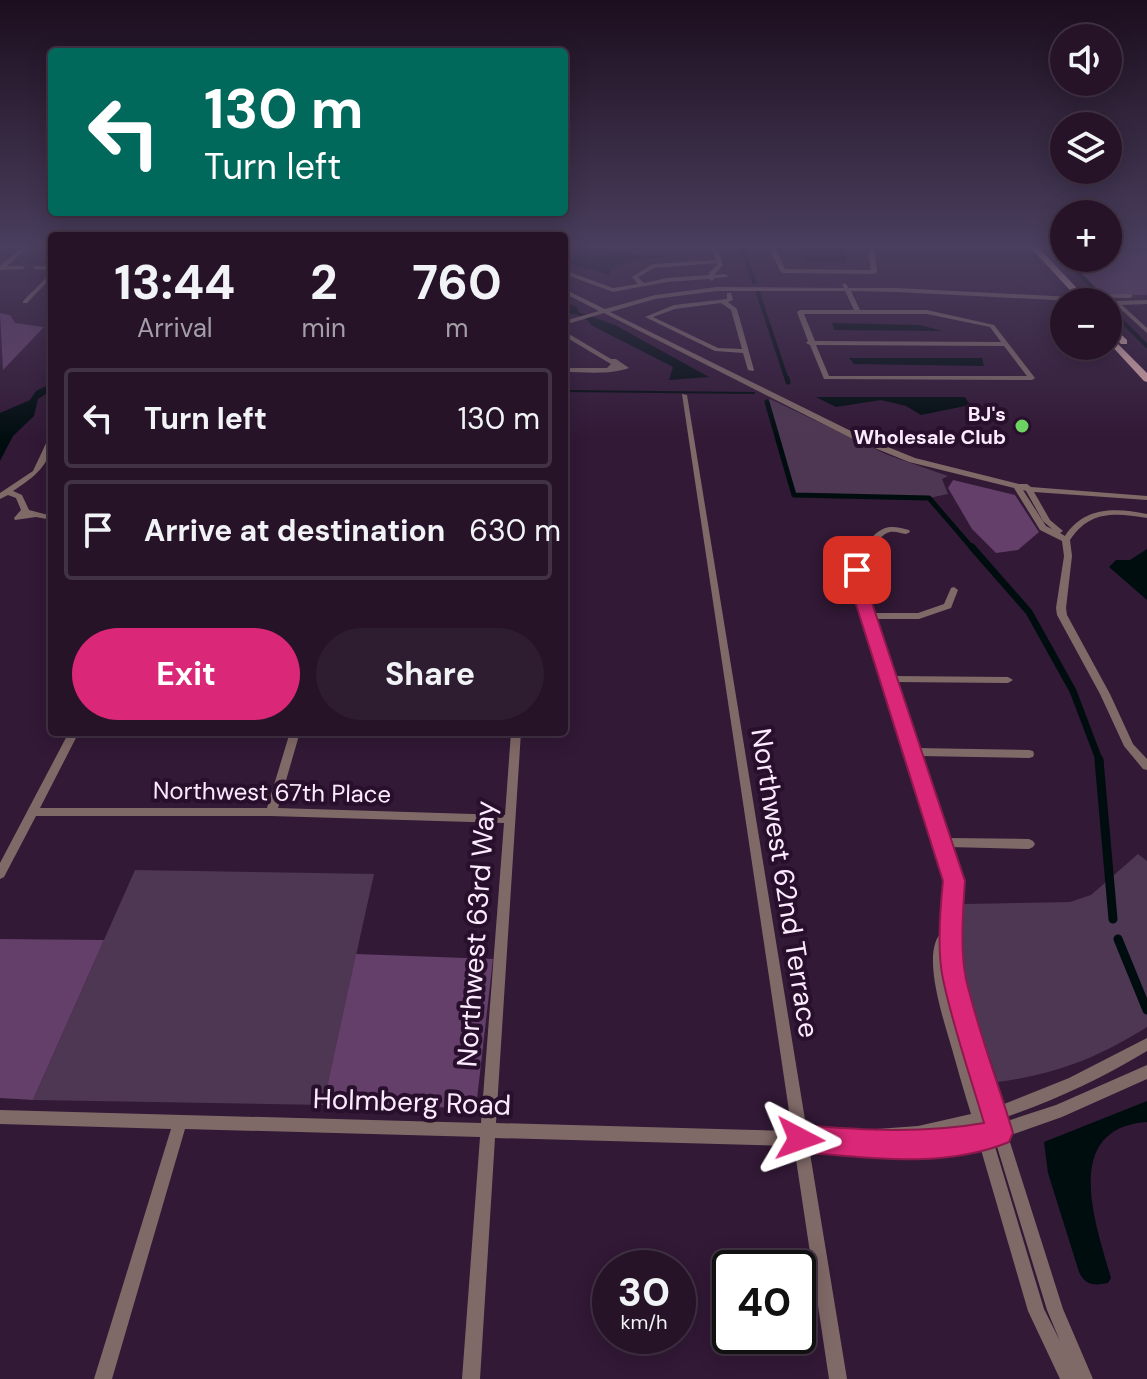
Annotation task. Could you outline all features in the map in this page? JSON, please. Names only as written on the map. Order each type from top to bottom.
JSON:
[{"type":"main road","points":[[1122,342],[1144,369],[1147,379]]},
{"type":"main road","points":[[1122,349],[1144,369]]},
{"type":"street","points":[[568,321],[598,311]]},
{"type":"street","points":[[611,311],[876,446],[951,472],[1024,486],[1147,498]]},
{"type":"street","points":[[658,311],[649,314],[717,350],[746,351]]},
{"type":"street","points":[[735,311],[751,370]]},
{"type":"street","points":[[1126,311],[1147,331]]},
{"type":"street","points":[[800,312],[858,312],[927,312],[992,326],[1030,380],[826,378],[809,343],[800,312]]},
{"type":"street","points":[[568,336],[612,365],[568,370]]},
{"type":"street","points":[[809,343],[1007,344]]},
{"type":"street","name":"Northwest 62nd Terrace","points":[[684,395],[838,1379]]},
{"type":"street","points":[[0,497],[10,493],[36,472],[48,447]]},
{"type":"street","points":[[1024,486],[1147,492]]},
{"type":"street","points":[[1024,486],[1049,533],[1067,537]]},
{"type":"street","points":[[10,493],[19,497],[29,513],[48,517]]},
{"type":"street","points":[[1147,516],[1101,513],[1080,520],[1067,537],[1062,615],[1129,746],[1147,766]]},
{"type":"street","points":[[906,532],[882,531],[857,570],[856,579],[954,881],[950,933],[954,940],[958,996],[994,1114],[992,1135],[1036,1311],[1069,1379]]},
{"type":"street","points":[[869,616],[932,614],[948,606],[954,590]]},
{"type":"street","points":[[889,679],[1008,680]]},
{"type":"street","points":[[0,874],[72,736]]},
{"type":"street","points":[[271,812],[294,736]]},
{"type":"street","name":"Northwest 63rd Way","points":[[471,1379],[516,736]]},
{"type":"street","points":[[913,752],[1029,754]]},
{"type":"street","name":"Northwest 67th Place","points":[[33,812],[271,812],[510,819]]},
{"type":"street","points":[[941,842],[1029,844]]},
{"type":"street","points":[[950,933],[943,938],[939,962],[943,995],[978,1120],[992,1135],[1055,1310],[1084,1379]]},
{"type":"street","name":"Holmberg Road","points":[[0,1117],[823,1139],[938,1130],[978,1120],[1117,1062],[1147,1044]]},
{"type":"street","name":"Holmberg Road","points":[[823,1139],[897,1146],[992,1135],[1147,1072]]},
{"type":"street","points":[[103,1379],[180,1122]]},
{"type":"shaded area","points":[[568,311],[578,311],[615,325],[709,377],[669,380],[673,367],[591,325],[576,314],[568,314]]},
{"type":"shaded area","points":[[0,313],[10,315],[15,323],[44,327],[3,370]]},
{"type":"shaded area","points":[[832,323],[920,325],[942,331],[834,330]]},
{"type":"shaded area","points":[[849,358],[982,358],[984,366],[854,364]]},
{"type":"shaded area","points":[[48,385],[48,393],[38,399],[34,416],[13,436],[0,461],[0,413],[30,400],[36,391]]},
{"type":"shaded area","points":[[816,397],[965,397],[970,405],[921,415],[906,406],[881,400],[836,407]]},
{"type":"shaded area","points":[[770,399],[888,455],[948,476],[942,479],[948,494],[929,498],[794,495],[767,402]]},
{"type":"shaded area","points":[[953,480],[1015,495],[1039,532],[1018,550],[996,553],[972,529],[948,488]]},
{"type":"shaded area","points":[[1147,549],[1147,600],[1109,567],[1116,560],[1130,560]]},
{"type":"shaded area","points":[[1138,854],[1147,861],[1147,1027],[1111,1048],[1076,1063],[998,1082],[959,968],[964,904],[1070,902],[1091,895]]},
{"type":"shaded area","points":[[135,870],[374,874],[323,1105],[33,1100]]},
{"type":"shaded area","points":[[0,939],[104,940],[33,1100],[0,1098]]},
{"type":"shaded area","points":[[356,954],[493,959],[476,1108],[323,1105]]},
{"type":"shaded area","points":[[1147,1101],[1147,1122],[1120,1128],[1102,1142],[1093,1161],[1093,1208],[1111,1278],[1108,1283],[1090,1284],[1079,1272],[1048,1173],[1044,1142]]},
{"type":"waterway","points":[[764,311],[787,380]]},
{"type":"waterway","points":[[1122,321],[1147,346]]},
{"type":"waterway","points":[[787,378],[788,382]]},
{"type":"waterway","points":[[568,391],[754,393]]},
{"type":"waterway","points":[[767,402],[794,495],[929,498],[973,549]]},
{"type":"waterway","points":[[972,547],[1029,612],[1073,691],[1100,762]]},
{"type":"waterway","points":[[1099,760],[1113,919]]},
{"type":"waterway","points":[[1118,939],[1147,1010]]},
{"type":"place","name":"BJ's Wholesale Club","points":[[1022,426]]},
{"type":"route","points":[[800,1139],[897,1146],[941,1144],[1000,1133],[954,976],[954,940],[950,933],[954,881],[856,579],[857,570]]}]
